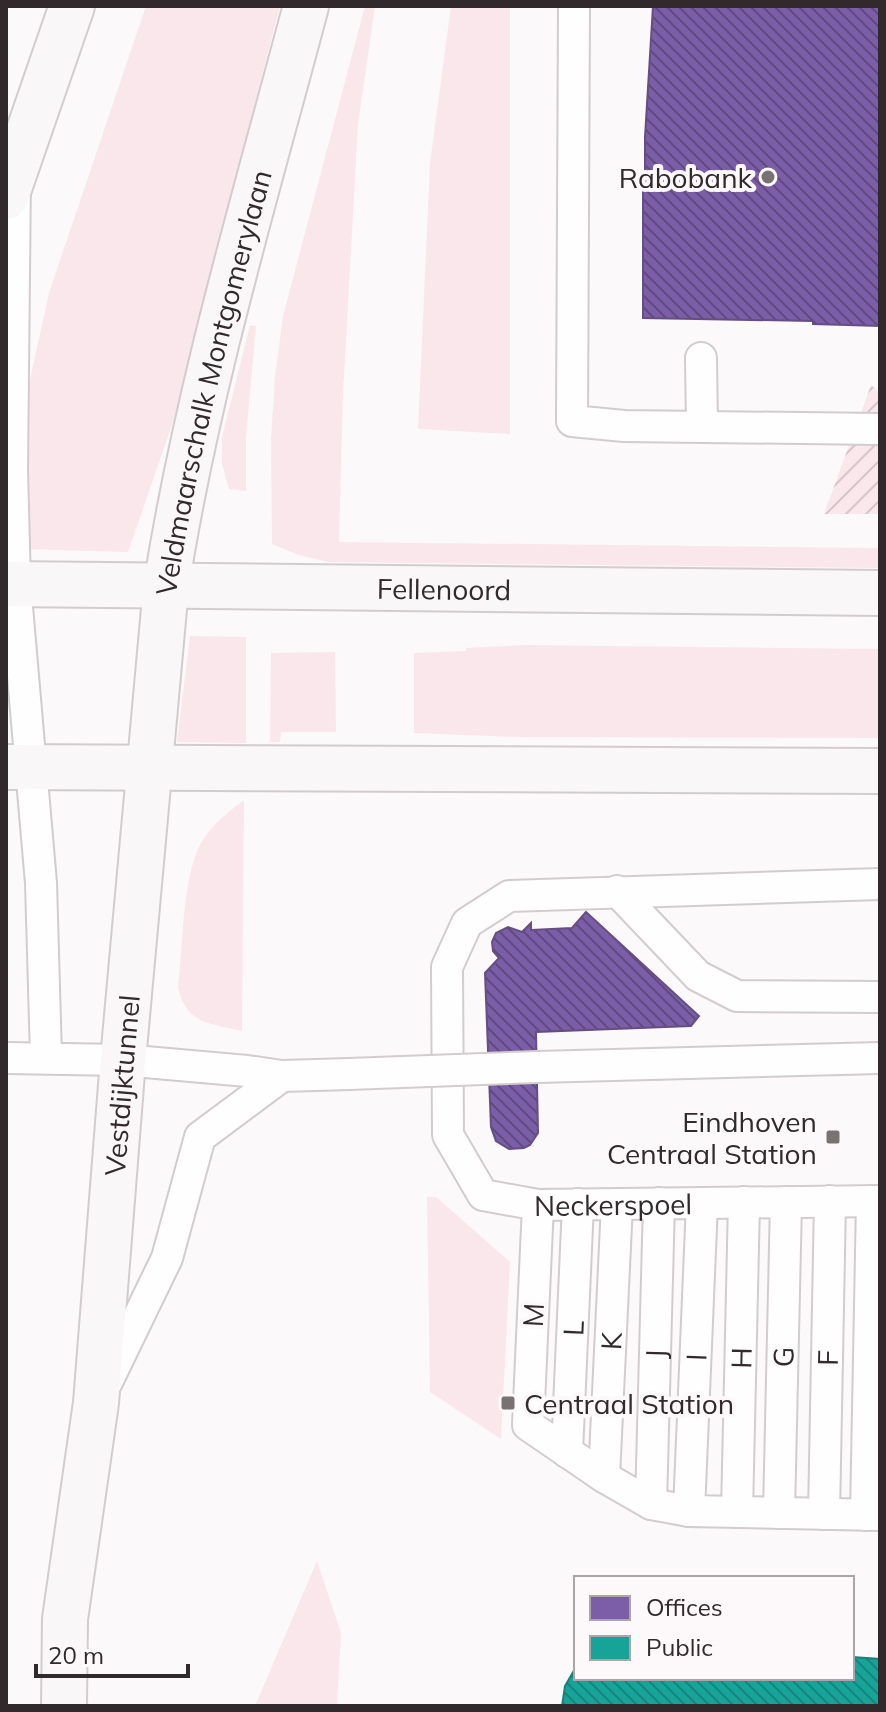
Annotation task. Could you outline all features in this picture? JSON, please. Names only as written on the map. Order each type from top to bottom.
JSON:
[{"type":"main road","points":[[10,185],[72,6]]},
{"type":"main road","name":"Veldmaarschalk Montgomerylaan","points":[[151,767],[166,587],[177,517],[205,396],[306,6]]},
{"type":"main road","name":"Fellenoord","points":[[10,584],[880,593]]},
{"type":"main road","points":[[17,767],[880,771]]},
{"type":"main road","name":"Vestdijktunnel","points":[[64,1706],[65,1619],[96,1403],[123,1060],[151,767]]},
{"type":"lane","points":[[574,6],[572,421],[624,426],[880,429]]},
{"type":"lane","points":[[10,185],[10,584],[17,767],[41,883],[46,1057]]},
{"type":"lane","points":[[701,358],[702,426]]},
{"type":"lane","name":"Neckerspoel","points":[[876,1201],[538,1205],[483,1195],[448,1135],[447,967],[467,923],[509,896],[880,884]]},
{"type":"lane","points":[[617,891],[698,976],[737,996],[880,997]]},
{"type":"lane","points":[[6,1058],[123,1060],[282,1076],[880,1058]]},
{"type":"lane","name":"Vestdijktunnel","points":[[96,1403],[167,1258],[200,1137],[282,1076]]},
{"type":"lane","name":"F","points":[[824,1514],[830,1201]]},
{"type":"lane","points":[[567,1452],[651,1504],[689,1511],[873,1515],[876,1201]]},
{"type":"lane","name":"H","points":[[737,1512],[744,1202]]},
{"type":"lane","name":"G","points":[[779,1513],[786,1202]]},
{"type":"lane","name":"J","points":[[651,1504],[659,1203]]},
{"type":"lane","name":"I","points":[[689,1511],[702,1203]]},
{"type":"lane","name":"L","points":[[567,1452],[578,1204]]},
{"type":"lane","name":"K","points":[[604,1477],[617,1204]]},
{"type":"lane","name":"M","points":[[538,1205],[528,1425],[567,1452]]},
{"type":"shaded area","points":[[146,6],[280,6],[173,422],[128,552],[22,549],[20,463],[31,375],[49,293]]},
{"type":"shaded area","points":[[365,6],[375,6],[358,124],[343,394],[339,542],[880,548],[880,568],[328,562],[272,544],[271,439],[283,316]]},
{"type":"shaded area","points":[[451,6],[510,6],[510,434],[418,429],[430,163]]},
{"type":"shaded area","points":[[250,325],[256,326],[246,437],[246,491],[229,489],[222,464],[222,437]]},
{"type":"shaded area","points":[[871,385],[880,393],[880,514],[824,514]]},
{"type":"shaded area","points":[[190,636],[246,637],[246,743],[177,742]]},
{"type":"shaded area","points":[[525,645],[880,649],[880,738],[518,737],[414,733],[414,653]]},
{"type":"shaded area","points":[[335,652],[336,732],[281,732],[280,742],[270,742],[271,653]]},
{"type":"shaded area","points":[[244,800],[242,1031],[210,1024],[194,1016],[182,1000],[178,988],[186,895],[194,860],[209,832]]},
{"type":"shaded area","points":[[427,1197],[436,1197],[510,1262],[501,1439],[430,1392]]},
{"type":"shaded area","points":[[317,1561],[341,1633],[337,1706],[255,1706]]},
{"type":"building: Offices","points":[[653,6],[880,6],[880,326],[813,324],[813,321],[643,318],[643,181]]},
{"type":"building: Offices","points":[[586,912],[699,1016],[691,1026],[536,1032],[538,1133],[530,1145],[509,1149],[496,1141],[491,1127],[485,973],[499,958],[493,951],[492,942],[496,933],[508,927],[522,932],[531,923],[531,930],[572,928]]},
{"type":"building: Public","points":[[854,1657],[880,1659],[880,1706],[562,1706],[565,1686],[574,1670],[574,1680],[854,1680]]},
{"type":"place","name":"Rabobank","points":[[768,177]]},
{"type":"place","name":"Eindhoven Centraal Station","points":[[833,1137]]},
{"type":"place","name":"Centraal Station","points":[[508,1403]]}]
